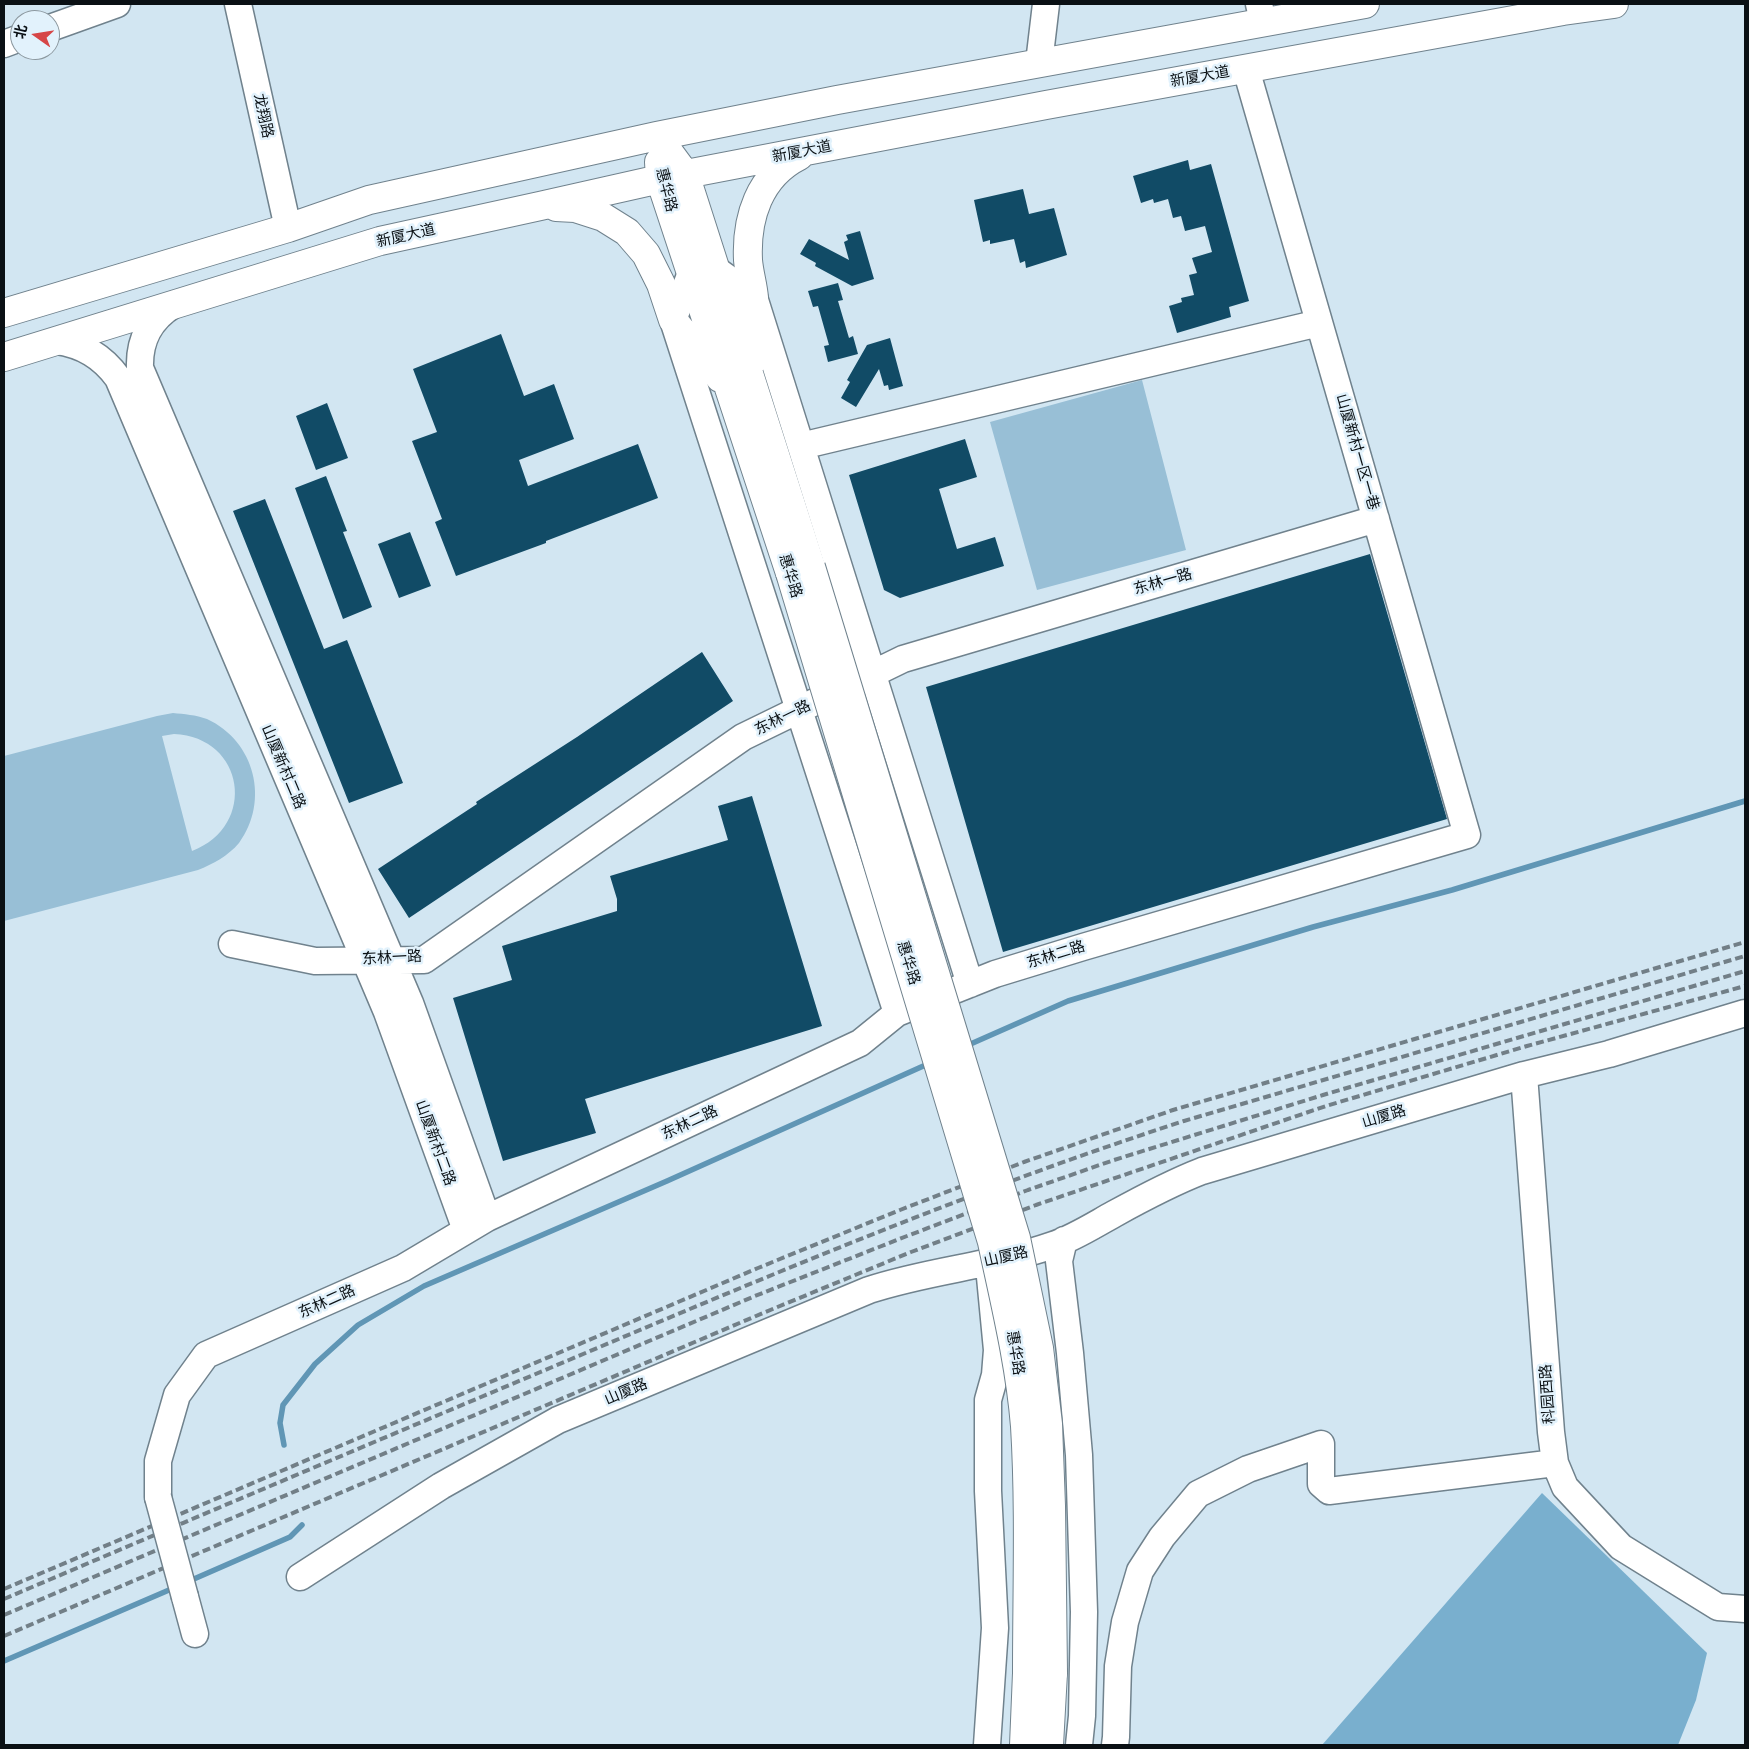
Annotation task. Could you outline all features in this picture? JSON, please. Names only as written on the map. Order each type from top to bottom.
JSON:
[{"type":"main road","points":[[4,313],[288,228],[369,200],[657,136],[837,100],[1039,63],[1261,13],[1365,4]]},
{"type":"main road","name":"新厦大道","points":[[4,357],[380,241],[673,177],[810,150],[1563,11],[1614,4]]},
{"type":"main road","name":"惠华路","points":[[657,136],[673,177],[1016,1238],[1038,1348],[1048,1424],[1051,1506],[1040,1673],[1024,1745]]},
{"type":"main road","points":[[741,387],[754,297],[748,261],[748,229],[756,200],[770,178],[788,162],[810,150]]},
{"type":"main road","points":[[540,206],[582,210],[603,217],[627,232],[646,254],[661,284],[673,320],[741,387]]},
{"type":"main road","name":"惠华路","points":[[1040,1673],[1049,1745]]},
{"type":"street","points":[[60,24],[117,4]]},
{"type":"street","name":"龙翔路","points":[[238,4],[288,228]]},
{"type":"street","points":[[1039,63],[1046,4]]},
{"type":"street","name":"山厦新村一区一巷","points":[[1246,69],[1467,835]]},
{"type":"street","points":[[897,1013],[673,320],[703,271],[754,297],[970,984]]},
{"type":"street","name":"山厦新村二路","points":[[172,305],[156,318],[149,327],[141,347],[140,368],[410,1003],[477,1224]]},
{"type":"street","points":[[801,446],[1319,323]]},
{"type":"street","name":"山厦新村二路","points":[[56,341],[77,345],[96,355],[105,361],[118,378],[477,1224]]},
{"type":"street","name":"东林一路","points":[[232,944],[315,961],[424,960],[743,737],[903,658],[1376,519]]},
{"type":"street","name":"东林二路","points":[[195,1634],[158,1497],[158,1461],[177,1395],[206,1355],[403,1268],[477,1224],[860,1043],[897,1013],[996,974],[1467,835]]},
{"type":"street","name":"山厦路","points":[[300,1578],[441,1486],[558,1420],[869,1290],[893,1282],[1031,1252],[1064,1240],[1154,1191],[1202,1171],[1745,1013]]},
{"type":"street","name":"科园西路","points":[[1524,1076],[1551,1432],[1555,1463],[1565,1487],[1621,1547],[1718,1607],[1745,1609]]},
{"type":"street","points":[[1064,1240],[1059,1260],[1070,1352],[1079,1455],[1084,1602],[1082,1716],[1079,1745]]},
{"type":"street","points":[[987,1745],[995,1628],[988,1491],[988,1400],[995,1375],[997,1350],[990,1262]]},
{"type":"street","points":[[1115,1745],[1118,1666],[1126,1622],[1140,1571],[1162,1537],[1198,1494],[1248,1469],[1321,1444],[1321,1484],[1328,1491],[1555,1463]]},
{"type":"shaded area","points":[[1142,380],[1186,550],[1037,590],[990,422]]},
{"type":"shaded area","points":[[173,713],[207,719],[223,729],[237,742],[253,774],[255,791],[254,809],[248,827],[239,843],[220,859],[198,870],[4,921],[4,756]],"holes":[[[174,734],[198,739],[216,750],[228,766],[234,784],[234,804],[227,823],[213,839],[192,851],[162,736]]]},
{"type":"shaded area","points":[[1542,1493],[1707,1653],[1696,1700],[1678,1745],[1322,1745]]},
{"type":"building","points":[[1188,160],[1190,170],[1211,164],[1249,301],[1229,307],[1231,317],[1177,333],[1169,306],[1182,302],[1181,298],[1194,295],[1189,275],[1197,273],[1192,258],[1212,252],[1205,226],[1185,231],[1181,216],[1173,218],[1168,199],[1154,203],[1153,199],[1141,203],[1133,176]]},
{"type":"building","points":[[1023,189],[1029,214],[1054,208],[1067,255],[1026,268],[1025,261],[1020,263],[1014,239],[990,244],[990,240],[983,242],[974,200]]},
{"type":"building","points":[[860,231],[874,279],[852,286],[815,266],[816,263],[800,254],[809,239],[849,260],[844,242],[848,240],[846,235]]},
{"type":"building","points":[[838,283],[843,300],[838,301],[849,338],[853,336],[858,354],[828,362],[824,346],[829,345],[818,306],[813,307],[808,291]]},
{"type":"building","points":[[501,334],[524,396],[554,384],[574,439],[519,460],[528,486],[638,444],[658,498],[546,541],[546,543],[456,576],[435,522],[442,519],[412,441],[437,432],[413,369]]},
{"type":"building","points":[[890,338],[903,386],[889,390],[888,385],[884,386],[879,369],[856,407],[841,398],[850,382],[847,380],[867,345]]},
{"type":"building","points":[[327,403],[348,458],[316,470],[296,416]]},
{"type":"building","points":[[965,439],[977,477],[939,489],[957,549],[995,537],[1004,566],[900,598],[884,590],[849,475]]},
{"type":"building","points":[[326,476],[347,531],[343,532],[372,607],[343,619],[295,488]]},
{"type":"building","points":[[265,499],[324,649],[347,640],[403,783],[349,803],[233,511]]},
{"type":"building","points":[[410,532],[431,586],[399,598],[378,544]]},
{"type":"building","points":[[1370,554],[1447,819],[1003,952],[926,687]]},
{"type":"building","points":[[702,652],[733,701],[409,918],[378,869]]},
{"type":"building","points":[[752,796],[822,1026],[585,1099],[596,1133],[503,1161],[453,998],[512,980],[502,946],[617,911],[617,899],[610,876],[728,840],[718,806]]},
{"type":"waterway","points":[[966,1046],[1068,1001],[1313,927],[1452,890],[1745,801]]},
{"type":"waterway","points":[[284,1445],[280,1423],[283,1405],[315,1364],[358,1325],[424,1286],[667,1181],[930,1063]]},
{"type":"waterway","points":[[187,1582],[290,1537],[302,1525]]},
{"type":"waterway","points":[[4,1661],[176,1587]]},
{"type":"railway","points":[[4,1589],[758,1268],[1024,1162],[1173,1110],[1745,942]]},
{"type":"railway","points":[[4,1599],[721,1296],[874,1234],[1028,1175],[1184,1121],[1745,956]]},
{"type":"railway","points":[[4,1615],[755,1296],[1028,1190],[1114,1160],[1323,1095],[1745,971]]},
{"type":"railway","points":[[4,1636],[763,1313],[911,1252],[1036,1205],[1326,1106],[1527,1046],[1745,986]]}]
